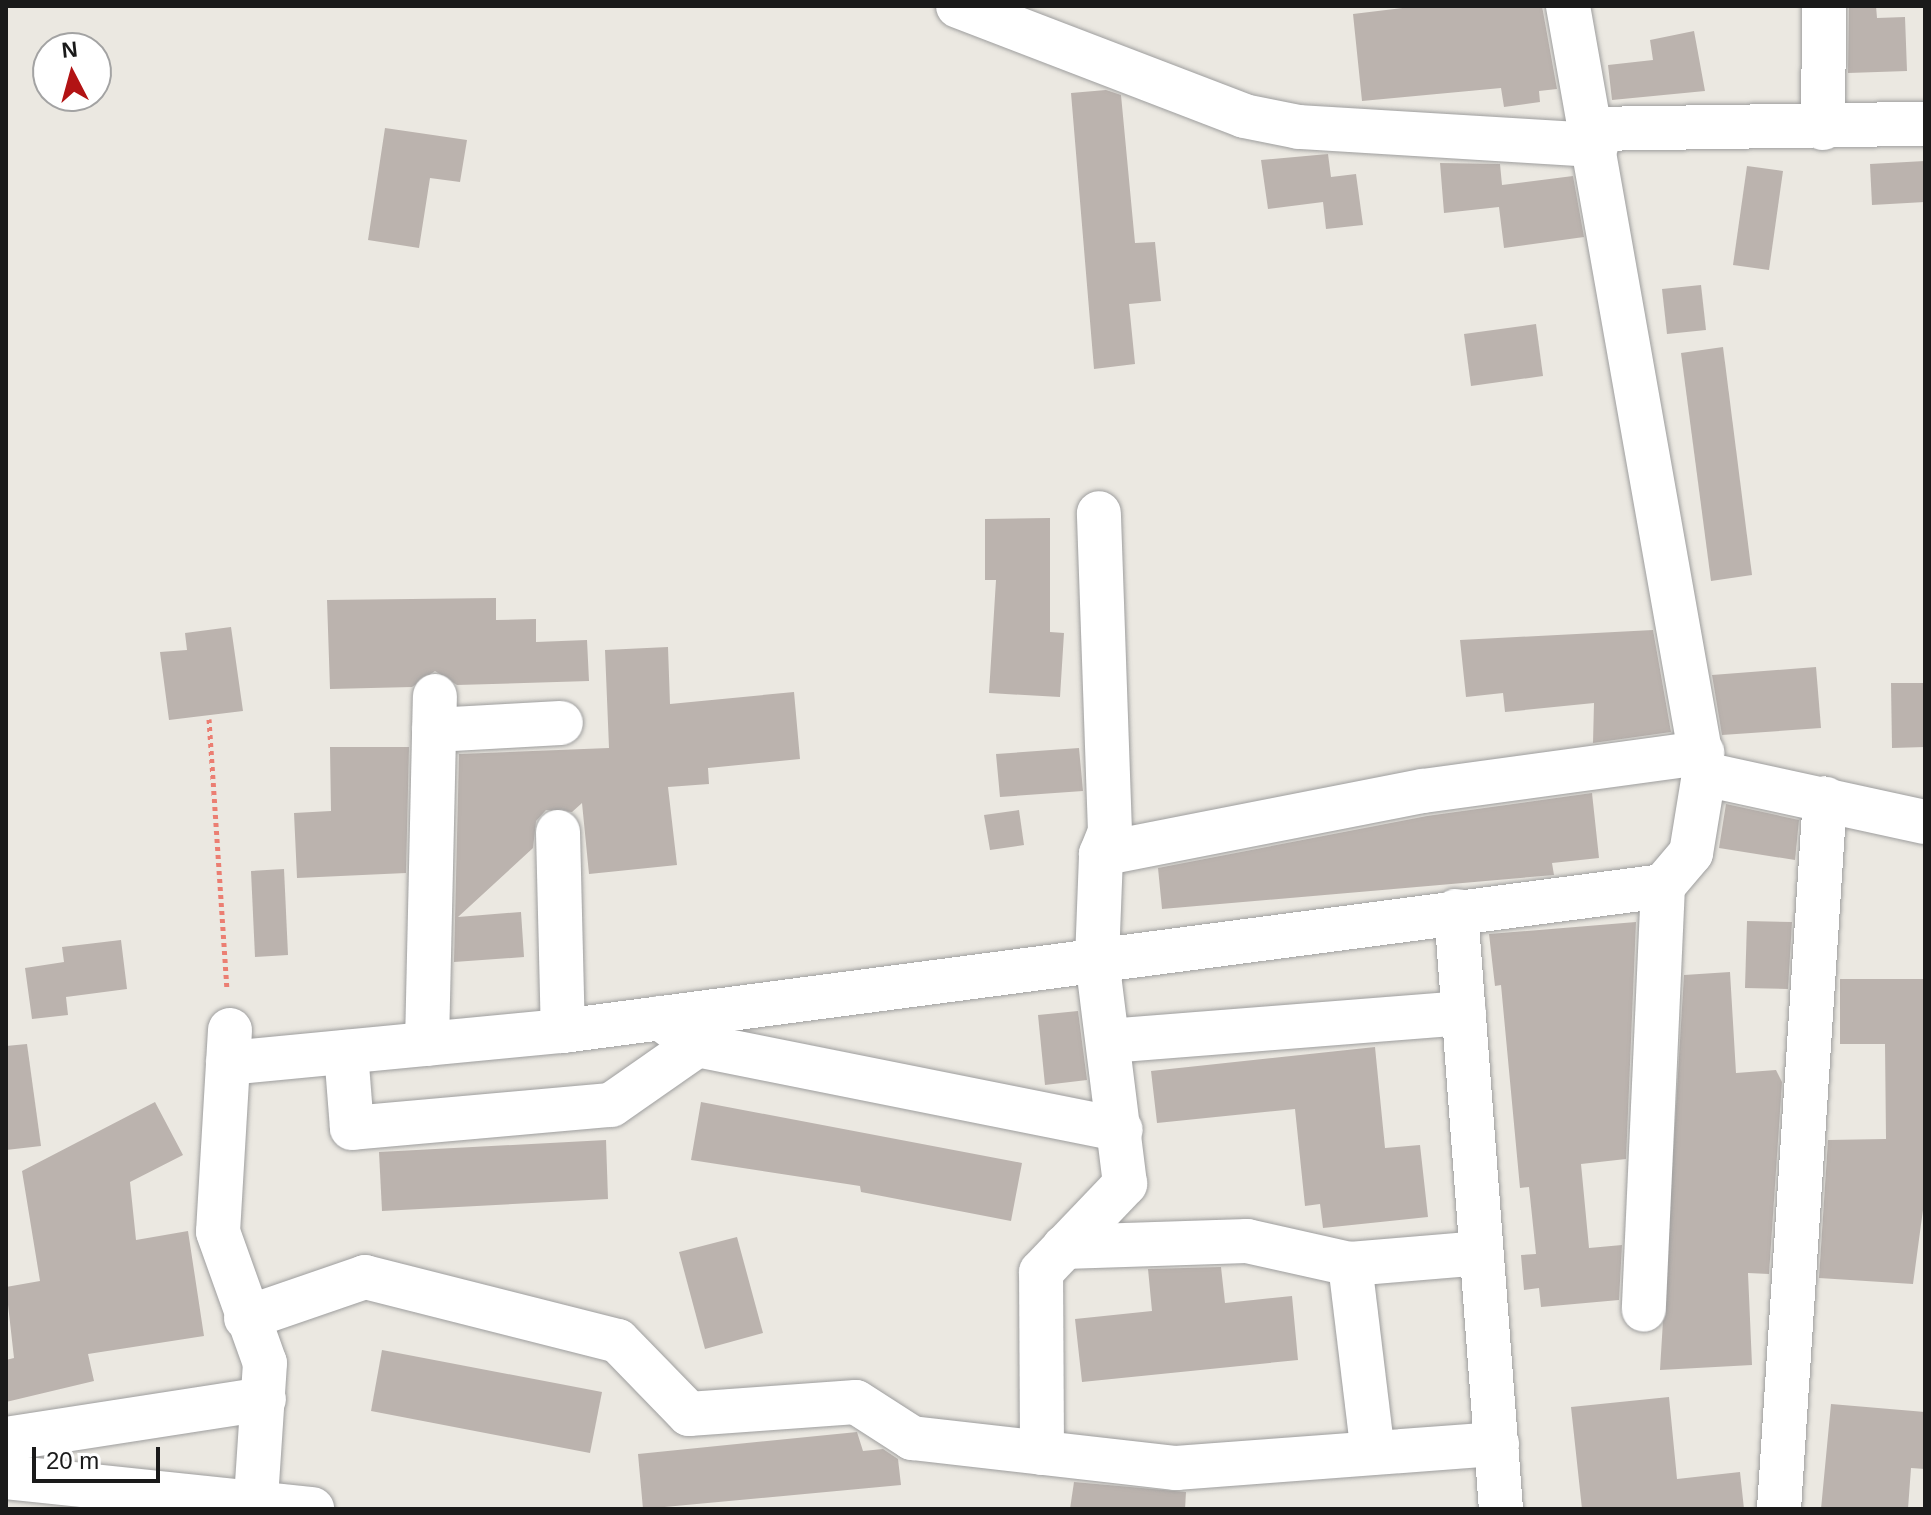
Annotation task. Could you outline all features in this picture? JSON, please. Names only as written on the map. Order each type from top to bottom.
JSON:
[{"type":"street","points":[[958,6],[1244,116],[1299,127],[1593,137],[1925,124]]},
{"type":"street","points":[[1568,6],[1703,764],[1691,853],[1663,886],[1644,1310]]},
{"type":"street","points":[[1823,128],[1824,6]]},
{"type":"street","points":[[1042,1453],[1041,1272],[1125,1184],[1121,1130],[1097,960],[1101,854],[1110,832],[1099,513]]},
{"type":"street","points":[[427,1044],[434,713],[561,723]]},
{"type":"street","points":[[1101,854],[1423,791],[1703,764],[1925,822]]},
{"type":"street","points":[[1779,1509],[1825,798]]},
{"type":"street","points":[[558,832],[563,1031]]},
{"type":"street","points":[[256,1499],[265,1363],[246,1318],[218,1232],[229,1047],[346,1052],[563,1031],[1663,886]]},
{"type":"street","points":[[1456,911],[1501,1509]]},
{"type":"street","points":[[1108,1041],[1464,1013]]},
{"type":"street","points":[[660,1018],[697,1045],[1121,1130]]},
{"type":"street","points":[[346,1052],[352,1128],[611,1105],[697,1045]]},
{"type":"street","points":[[1064,1247],[1247,1241],[1350,1264],[1482,1253]]},
{"type":"street","points":[[1350,1264],[1373,1453]]},
{"type":"street","points":[[246,1318],[365,1277],[618,1341],[689,1414],[856,1402],[912,1438],[1176,1468],[1497,1444]]},
{"type":"street","points":[[6,1439],[264,1399]]},
{"type":"street","points":[[6,1477],[256,1499],[312,1509]]},
{"type":"path","points":[[209,719],[229,1047]]},
{"type":"building","points":[[1419,6],[1542,6],[1557,89],[1539,91],[1540,102],[1504,107],[1501,88],[1362,101],[1353,14]]},
{"type":"building","points":[[1849,6],[1876,6],[1877,18],[1905,17],[1907,71],[1848,73]]},
{"type":"building","points":[[1694,31],[1705,91],[1612,100],[1608,65],[1653,60],[1650,40]]},
{"type":"building","points":[[1106,90],[1121,95],[1135,243],[1155,242],[1161,301],[1129,304],[1135,364],[1094,369],[1071,93]]},
{"type":"building","points":[[385,128],[467,140],[460,182],[430,178],[419,248],[368,240]]},
{"type":"building","points":[[1328,154],[1331,177],[1356,174],[1363,225],[1326,229],[1323,202],[1268,209],[1261,160]]},
{"type":"building","points":[[1925,161],[1925,202],[1872,205],[1870,164]]},
{"type":"building","points":[[1440,163],[1500,164],[1502,185],[1573,176],[1584,237],[1504,248],[1499,207],[1444,213]]},
{"type":"building","points":[[1747,166],[1783,171],[1769,270],[1733,265]]},
{"type":"building","points":[[1701,285],[1706,330],[1667,334],[1662,289]]},
{"type":"building","points":[[1536,324],[1543,376],[1471,386],[1464,334]]},
{"type":"building","points":[[1723,347],[1752,575],[1711,581],[1681,353]]},
{"type":"building","points":[[1050,518],[1050,632],[1064,633],[1060,697],[989,693],[996,580],[985,580],[985,519]]},
{"type":"building","points":[[496,598],[496,620],[536,619],[536,642],[587,640],[589,681],[457,685],[435,671],[412,687],[330,689],[327,600]]},
{"type":"building","points":[[231,627],[243,711],[169,720],[160,652],[187,650],[185,633]]},
{"type":"building","points":[[1653,630],[1671,732],[1593,743],[1594,703],[1505,712],[1503,693],[1466,697],[1460,640]]},
{"type":"building","points":[[668,647],[670,704],[794,692],[800,759],[708,768],[709,784],[668,787],[677,865],[589,874],[582,803],[572,812],[546,810],[536,821],[533,848],[458,917],[521,912],[524,957],[454,962],[459,754],[609,748],[605,650]]},
{"type":"building","points":[[1816,667],[1821,728],[1722,735],[1712,675]]},
{"type":"building","points":[[1891,683],[1925,683],[1925,747],[1892,748]]},
{"type":"building","points":[[330,747],[409,747],[406,873],[297,878],[294,813],[331,811]]},
{"type":"building","points":[[1079,748],[1083,791],[1000,797],[996,754]]},
{"type":"building","points":[[1592,793],[1599,858],[1552,863],[1554,875],[1162,909],[1158,868],[1427,816]]},
{"type":"building","points":[[1726,804],[1799,820],[1795,860],[1719,848]]},
{"type":"building","points":[[1019,810],[1024,845],[990,850],[984,815]]},
{"type":"building","points":[[284,869],[288,955],[255,957],[251,871]]},
{"type":"building","points":[[1747,921],[1792,922],[1788,989],[1745,988]]},
{"type":"building","points":[[1636,922],[1626,1159],[1581,1164],[1589,1248],[1622,1245],[1619,1300],[1541,1307],[1539,1288],[1524,1290],[1521,1255],[1536,1254],[1529,1187],[1520,1188],[1501,985],[1495,986],[1489,934]]},
{"type":"building","points":[[121,940],[127,989],[66,997],[68,1015],[32,1019],[25,968],[64,962],[62,947]]},
{"type":"building","points":[[1730,972],[1736,1073],[1776,1070],[1782,1082],[1769,1274],[1748,1273],[1752,1365],[1660,1370],[1684,975]]},
{"type":"building","points":[[1840,979],[1925,979],[1925,1195],[1913,1284],[1819,1278],[1828,1140],[1886,1139],[1885,1044],[1840,1044]]},
{"type":"building","points":[[1078,1011],[1087,1080],[1045,1085],[1038,1015]]},
{"type":"building","points":[[27,1044],[41,1146],[6,1150],[6,1046]]},
{"type":"building","points":[[1375,1047],[1385,1148],[1420,1145],[1428,1217],[1323,1228],[1320,1204],[1305,1206],[1295,1109],[1157,1123],[1151,1071]]},
{"type":"building","points":[[155,1102],[183,1155],[130,1182],[136,1240],[188,1231],[204,1336],[88,1354],[94,1381],[6,1402],[6,1360],[14,1358],[6,1287],[40,1281],[22,1171]]},
{"type":"building","points":[[701,1102],[1022,1163],[1011,1221],[861,1192],[860,1186],[691,1160]]},
{"type":"building","points":[[606,1140],[608,1199],[382,1211],[379,1152]]},
{"type":"building","points":[[737,1237],[763,1333],[705,1349],[679,1252]]},
{"type":"building","points":[[1221,1267],[1225,1303],[1292,1296],[1298,1360],[1082,1382],[1075,1319],[1152,1311],[1148,1269]]},
{"type":"building","points":[[382,1350],[602,1392],[590,1453],[371,1411]]},
{"type":"building","points":[[1669,1397],[1677,1479],[1740,1472],[1744,1509],[1582,1509],[1571,1407]]},
{"type":"building","points":[[1831,1404],[1925,1412],[1925,1469],[1911,1468],[1908,1509],[1821,1509]]},
{"type":"building","points":[[857,1432],[863,1451],[883,1449],[898,1459],[901,1485],[643,1509],[638,1454]]},
{"type":"building","points":[[1074,1482],[1186,1492],[1185,1509],[1070,1509]]}]
